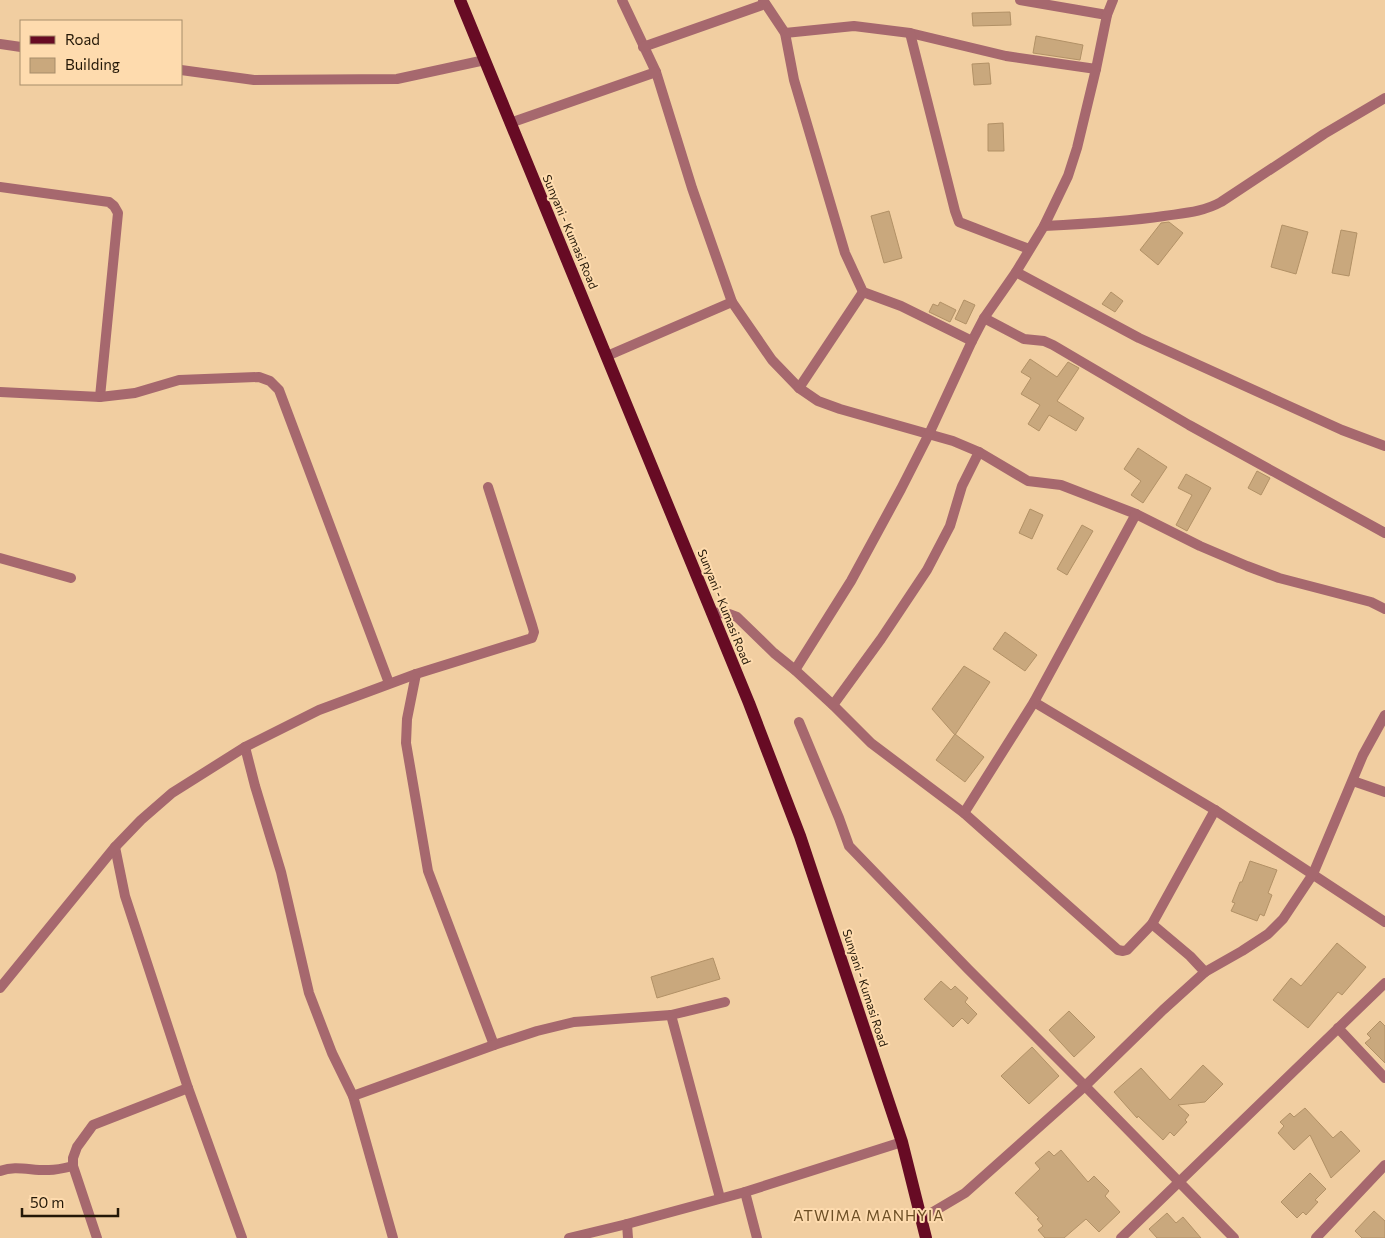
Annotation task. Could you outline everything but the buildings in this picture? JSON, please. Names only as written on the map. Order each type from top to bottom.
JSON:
[{"type":"main road","name":"Sunyani - Kumasi Road","points":[[460,0],[749,703],[800,836],[902,1142],[926,1238]]},
{"type":"street","points":[[622,0],[656,72],[692,188],[732,302],[772,360],[799,388],[818,401],[840,409],[953,441],[978,452],[1028,481],[1061,485],[1136,514],[1200,546],[1247,566],[1279,578],[1371,602],[1385,609]]},
{"type":"street","points":[[1020,0],[1107,15]]},
{"type":"street","points":[[795,670],[851,581],[929,434],[984,318],[1016,272],[1044,226],[1068,176],[1077,148],[1107,15],[1113,0]]},
{"type":"street","points":[[644,47],[764,2],[785,33],[794,80],[842,244],[863,292],[901,306],[972,341]]},
{"type":"street","points":[[785,33],[854,26],[910,33],[1006,56],[1096,69]]},
{"type":"street","points":[[910,33],[959,222],[1029,249]]},
{"type":"street","points":[[0,44],[20,47]]},
{"type":"street","points":[[182,70],[254,80],[397,79],[485,60]]},
{"type":"street","points":[[510,123],[656,72]]},
{"type":"street","points":[[1044,226],[1126,222],[1210,208],[1324,134],[1385,98]]},
{"type":"street","points":[[0,187],[109,202],[118,213],[100,397]]},
{"type":"street","points":[[1016,272],[1139,338],[1342,430],[1385,446]]},
{"type":"street","points":[[799,388],[863,292]]},
{"type":"street","points":[[607,356],[732,302]]},
{"type":"street","points":[[984,318],[1024,339],[1044,341],[1053,345],[1189,425],[1385,533]]},
{"type":"street","points":[[0,392],[100,397],[135,393],[180,380],[259,377],[270,381],[279,390],[389,683]]},
{"type":"street","points":[[834,705],[927,570],[950,526],[962,486],[978,452]]},
{"type":"street","points":[[0,988],[115,847],[141,820],[172,793],[245,747],[319,710],[389,683],[532,638],[534,632],[532,625],[488,487]]},
{"type":"street","points":[[964,813],[1034,702],[1136,514]]},
{"type":"street","points":[[0,558],[71,578]]},
{"type":"street","points":[[711,612],[729,614],[737,618],[834,705],[871,743],[964,813],[1118,950],[1127,950],[1152,924],[1215,810]]},
{"type":"street","points":[[416,674],[407,719],[406,743],[428,871],[494,1045]]},
{"type":"street","points":[[1034,702],[1215,810],[1385,922]]},
{"type":"street","points":[[921,1219],[965,1193],[1085,1086],[1205,972],[1268,934],[1284,919],[1313,874],[1363,755],[1385,715]]},
{"type":"street","points":[[799,722],[836,809],[849,846],[1234,1238]]},
{"type":"street","points":[[245,747],[281,872],[309,993],[332,1053],[353,1096],[393,1238]]},
{"type":"street","points":[[1352,781],[1385,792]]},
{"type":"street","points":[[115,847],[125,896],[188,1088],[242,1238]]},
{"type":"street","points":[[1152,924],[1190,956],[1205,972]]},
{"type":"street","points":[[1121,1238],[1385,983]]},
{"type":"street","points":[[353,1096],[537,1030],[574,1022],[671,1015],[725,1002]]},
{"type":"street","points":[[671,1015],[720,1198]]},
{"type":"street","points":[[1338,1028],[1385,1078]]},
{"type":"street","points":[[97,1238],[73,1166],[73,1158],[77,1148],[93,1125],[188,1088]]},
{"type":"street","points":[[569,1238],[745,1192],[902,1142]]},
{"type":"street","points":[[1320,1236],[1385,1165]]},
{"type":"street","points":[[0,1171],[7,1168],[49,1170],[73,1166]]},
{"type":"street","points":[[745,1192],[757,1238]]},
{"type":"street","points":[[627,1224],[628,1238]]},
{"type":"district","name":"ATWIMA MANHYIA","points":[[869,1216]]}]
